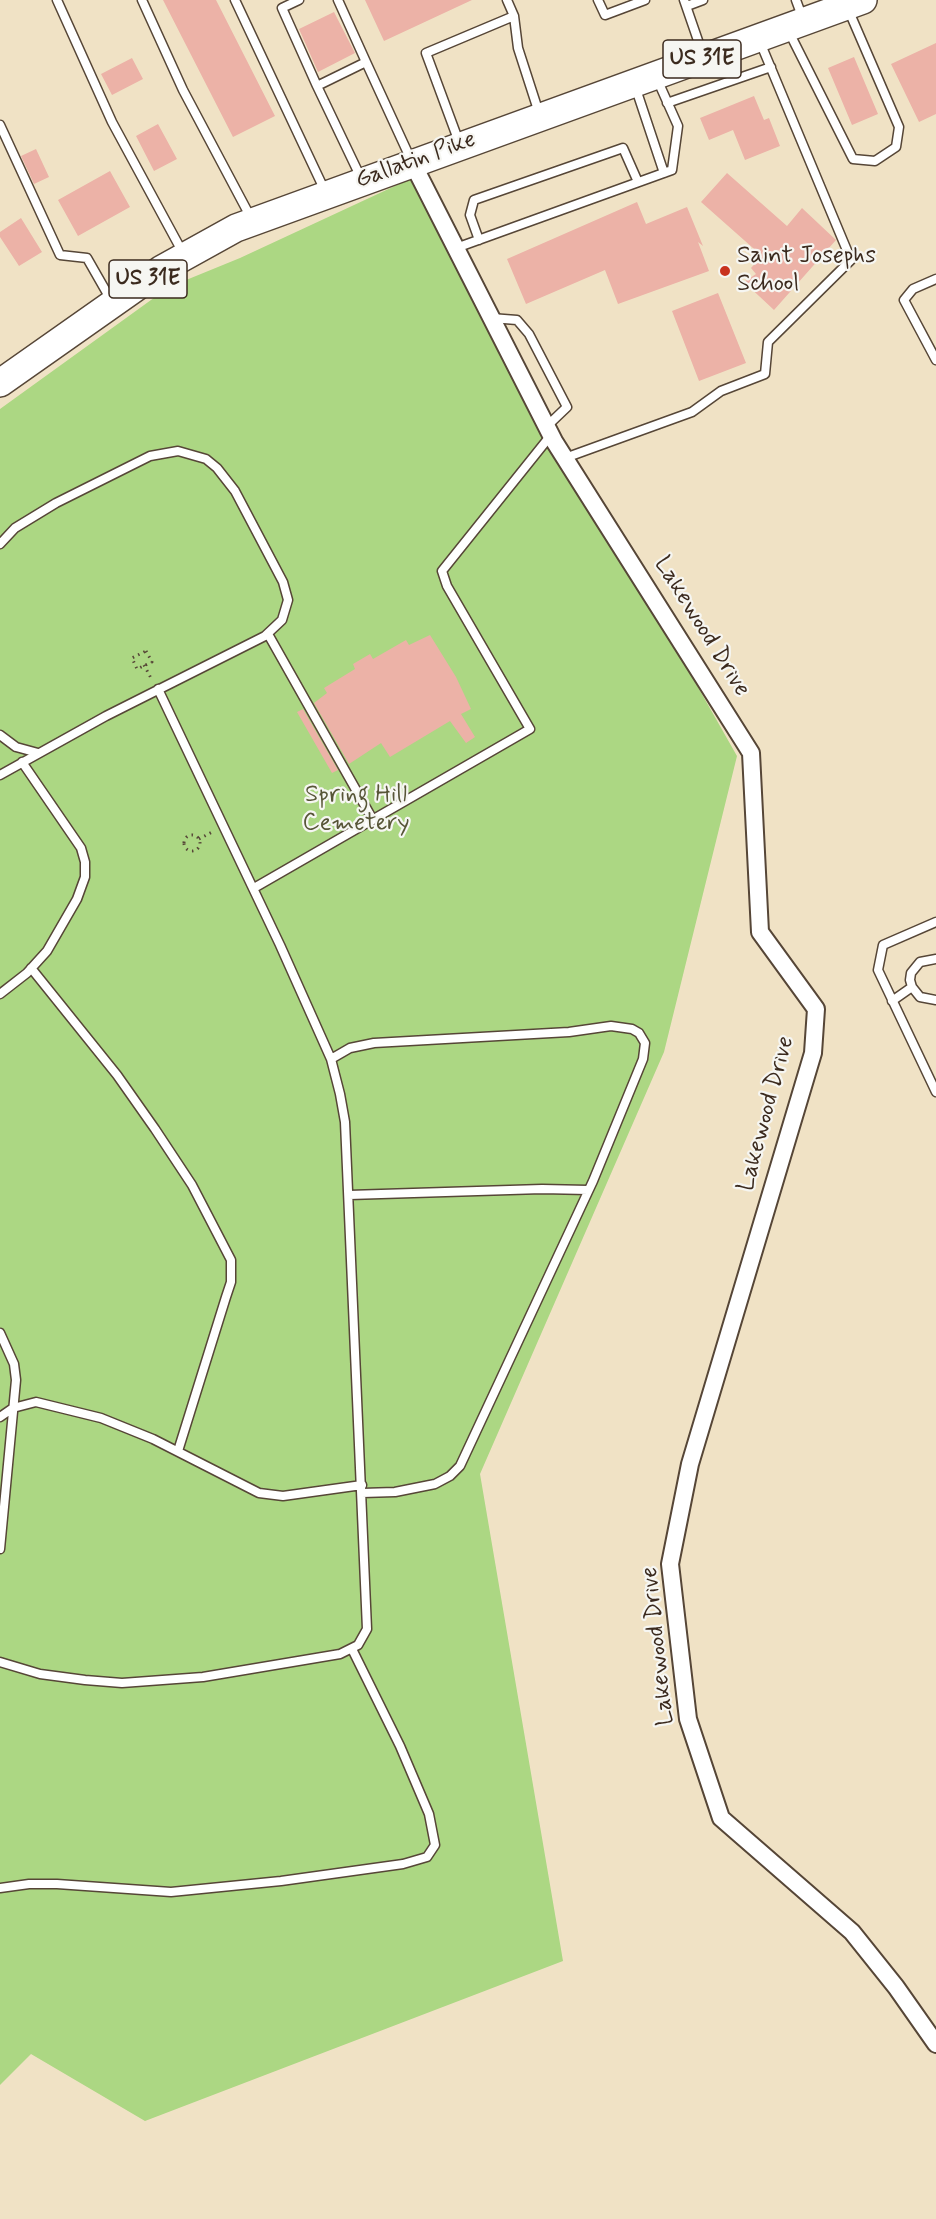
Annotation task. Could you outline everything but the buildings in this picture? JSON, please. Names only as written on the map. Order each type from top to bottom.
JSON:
[{"type":"main road","name":"Gallatin Pike","points":[[0,383],[162,268],[253,222],[412,162],[759,39],[796,17],[855,3]]},
{"type":"street","name":"Lakewood Drive","points":[[412,162],[548,431],[751,753],[760,932],[816,1009],[813,1053],[690,1464],[670,1564],[688,1719],[721,1818],[852,1932],[896,1987],[936,2044]]},
{"type":"lane","points":[[57,0],[112,122],[185,256]]},
{"type":"lane","points":[[142,0],[183,90],[253,222]]},
{"type":"lane","points":[[235,0],[326,194]]},
{"type":"lane","points":[[299,0],[282,8],[362,181]]},
{"type":"lane","points":[[338,0],[412,162]]},
{"type":"lane","points":[[507,0],[514,16],[518,48],[540,116]]},
{"type":"lane","points":[[598,0],[605,15],[645,0]]},
{"type":"lane","points":[[703,0],[686,3],[704,58]]},
{"type":"lane","points":[[796,17],[853,159],[875,161],[896,147],[899,127],[855,3]]},
{"type":"lane","points":[[461,145],[426,53],[514,16]]},
{"type":"lane","points":[[565,458],[692,412],[721,391],[765,374],[768,342],[851,260],[759,39]]},
{"type":"lane","points":[[317,86],[366,62]]},
{"type":"lane","points":[[667,103],[771,67]]},
{"type":"lane","points":[[456,249],[672,170],[678,126],[667,103],[645,79]]},
{"type":"lane","points":[[645,79],[664,173]]},
{"type":"lane","points":[[0,125],[60,255],[87,258],[113,303]]},
{"type":"lane","points":[[480,240],[470,215],[474,200],[623,148],[638,182]]},
{"type":"lane","points":[[936,279],[913,289],[904,300],[936,360]]},
{"type":"lane","points":[[254,888],[530,729],[447,586],[442,571],[567,407],[529,334],[518,320],[491,318]]},
{"type":"lane","points":[[0,544],[15,528],[34,515],[132,464],[165,451],[192,454],[217,468],[235,490],[283,582],[288,600],[286,610],[278,625],[268,634],[159,689],[0,775]]},
{"type":"lane","points":[[268,634],[373,819]]},
{"type":"lane","points":[[0,1662],[40,1674],[122,1683],[203,1677],[334,1656],[352,1649],[367,1629],[345,1122],[331,1059],[254,888],[159,689]]},
{"type":"lane","points":[[0,735],[16,747],[38,753]]},
{"type":"lane","points":[[0,994],[32,968],[47,951],[77,898],[85,877],[85,862],[76,841],[22,762]]},
{"type":"lane","points":[[936,922],[883,945],[878,970],[936,1092]]},
{"type":"lane","points":[[936,959],[927,959],[915,966],[910,980],[912,987],[920,997],[936,1000]]},
{"type":"lane","points":[[32,968],[117,1075],[155,1129],[192,1185],[231,1260],[226,1297],[178,1451]]},
{"type":"lane","points":[[892,1001],[912,987]]},
{"type":"lane","points":[[0,1417],[13,1408],[36,1402],[58,1406],[100,1418],[178,1451],[259,1493],[283,1496],[362,1489],[395,1492],[435,1484],[450,1476],[460,1466],[588,1190],[645,1050],[643,1038],[632,1029],[610,1026],[569,1032],[374,1043],[350,1048],[331,1059]]},
{"type":"lane","points":[[349,1195],[542,1189],[588,1190]]},
{"type":"lane","points":[[0,1333],[14,1364],[16,1380],[0,1549]]},
{"type":"lane","points":[[0,1888],[29,1884],[57,1884],[171,1892],[281,1881],[403,1864],[427,1857],[435,1845],[429,1814],[400,1746],[352,1649]]},
{"type":"path","points":[[146,651],[152,662],[137,669],[132,658],[146,651]]},
{"type":"path","points":[[189,836],[196,836],[200,841],[199,847],[194,851],[188,850],[185,840],[189,836]]},
{"type":"green space","name":"Spring Hill Cemetery","points":[[410,179],[737,756],[664,1052],[480,1474],[563,1961],[145,2121],[31,2054],[0,2085],[0,409],[169,287],[240,258]]},
{"type":"place","name":"Saint Josephs School","points":[[725,271]]}]
